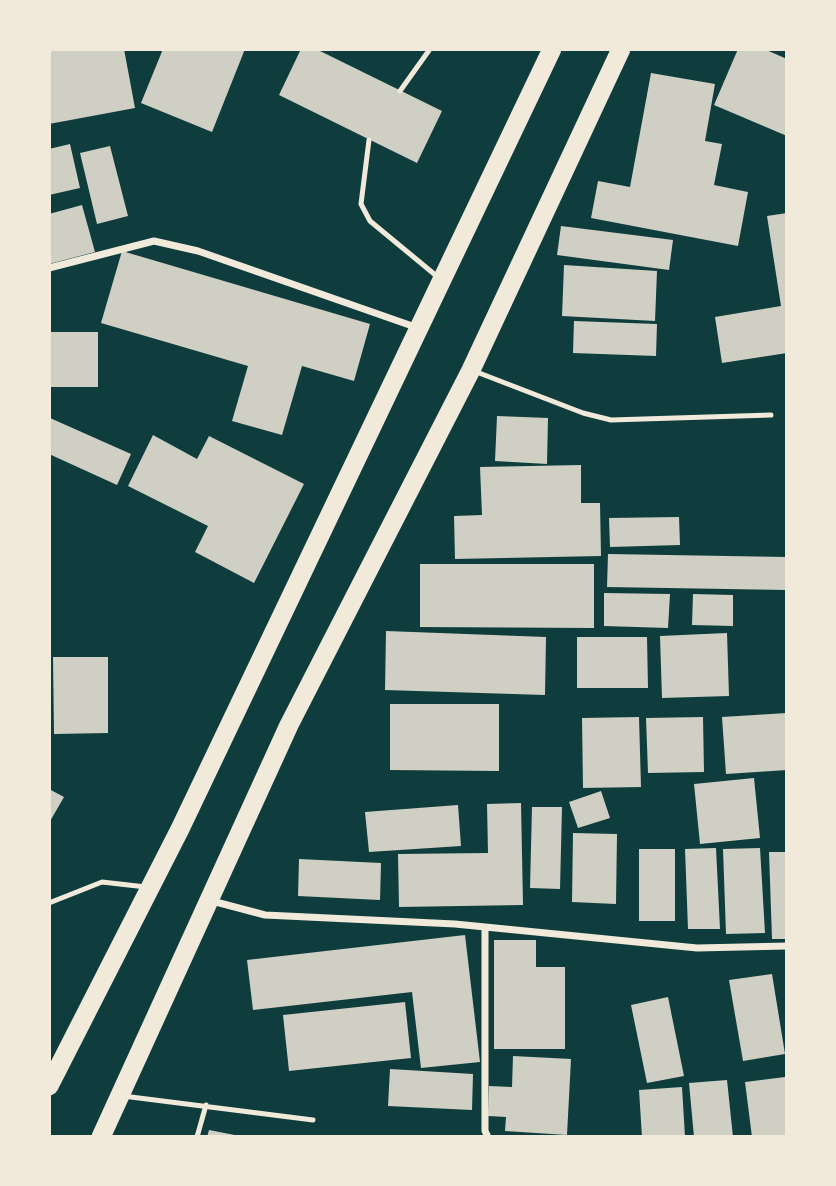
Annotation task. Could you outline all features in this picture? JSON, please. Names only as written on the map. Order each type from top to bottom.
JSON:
[{"type":"highway","points":[[49,1086],[150,887],[552,49]]},
{"type":"highway","points":[[101,1137],[289,725],[471,370],[621,49]]},
{"type":"street","points":[[49,268],[154,240],[198,251],[419,328]]},
{"type":"street","points":[[208,900],[265,915],[485,927],[697,948],[787,946]]},
{"type":"street","points":[[485,927],[485,1131],[488,1137]]},
{"type":"lane","points":[[400,90],[430,49]]},
{"type":"lane","points":[[369,140],[361,204],[370,221],[442,280]]},
{"type":"lane","points":[[471,370],[583,414],[611,420],[771,415]]},
{"type":"lane","points":[[49,903],[103,882],[150,887]]},
{"type":"lane","points":[[120,1096],[313,1120]]},
{"type":"lane","points":[[197,1137],[206,1105]]},
{"type":"building","points":[[49,49],[124,49],[135,108],[49,124]]},
{"type":"building","points":[[163,49],[245,49],[212,132],[141,103]]},
{"type":"building","points":[[301,49],[316,49],[442,111],[417,163],[279,95]]},
{"type":"building","points":[[738,49],[764,49],[787,59],[787,136],[714,105]]},
{"type":"building","points":[[651,73],[715,84],[705,141],[722,144],[714,185],[748,192],[738,246],[591,218],[598,181],[630,187]]},
{"type":"building","points":[[70,144],[80,188],[49,195],[49,149]]},
{"type":"building","points":[[110,146],[128,216],[97,224],[80,153]]},
{"type":"building","points":[[82,205],[95,252],[49,264],[49,214]]},
{"type":"building","points":[[787,213],[787,353],[722,363],[715,317],[781,306],[767,216]]},
{"type":"building","points":[[561,226],[673,240],[669,270],[557,255]]},
{"type":"building","points":[[122,251],[370,324],[354,381],[302,366],[282,435],[232,421],[248,366],[101,323]]},
{"type":"building","points":[[564,265],[657,271],[655,321],[562,316]]},
{"type":"building","points":[[574,321],[657,324],[656,356],[573,353]]},
{"type":"building","points":[[49,332],[98,332],[98,387],[49,387]]},
{"type":"building","points":[[497,416],[548,418],[547,464],[495,461]]},
{"type":"building","points":[[50,418],[131,454],[117,485],[49,454]]},
{"type":"building","points":[[153,435],[197,459],[209,436],[304,484],[254,583],[195,552],[208,526],[128,486]]},
{"type":"building","points":[[581,465],[581,503],[600,503],[601,556],[455,559],[454,516],[482,515],[480,467]]},
{"type":"building","points":[[679,517],[680,545],[610,547],[609,518]]},
{"type":"building","points":[[608,554],[787,557],[787,590],[607,587]]},
{"type":"building","points":[[420,564],[594,564],[594,628],[420,627]]},
{"type":"building","points":[[604,593],[670,594],[668,628],[604,626]]},
{"type":"building","points":[[693,594],[733,595],[733,626],[692,625]]},
{"type":"building","points":[[386,631],[546,637],[545,695],[385,690]]},
{"type":"building","points":[[727,633],[729,696],[662,698],[660,636]]},
{"type":"building","points":[[577,637],[647,637],[648,688],[577,688]]},
{"type":"building","points":[[53,657],[108,657],[108,733],[54,734]]},
{"type":"building","points":[[390,704],[499,704],[499,771],[390,770]]},
{"type":"building","points":[[787,713],[787,770],[726,774],[722,717]]},
{"type":"building","points":[[639,717],[641,787],[583,788],[582,718]]},
{"type":"building","points":[[703,717],[704,772],[648,773],[646,718]]},
{"type":"building","points":[[754,778],[760,838],[700,844],[694,784]]},
{"type":"building","points":[[49,789],[64,797],[49,823]]},
{"type":"building","points":[[601,791],[610,818],[578,828],[569,802]]},
{"type":"building","points":[[521,803],[523,905],[399,907],[398,854],[488,853],[487,804]]},
{"type":"building","points":[[458,805],[461,846],[369,852],[365,812]]},
{"type":"building","points":[[532,807],[562,807],[560,889],[530,888]]},
{"type":"building","points":[[573,833],[617,834],[616,904],[572,902]]},
{"type":"building","points":[[716,848],[720,929],[688,929],[685,849]]},
{"type":"building","points":[[760,848],[765,933],[726,934],[723,849]]},
{"type":"building","points":[[639,849],[675,849],[675,921],[639,921]]},
{"type":"building","points":[[769,852],[787,852],[787,939],[772,939]]},
{"type":"building","points":[[299,859],[381,863],[380,900],[298,896]]},
{"type":"building","points":[[465,935],[480,1062],[421,1068],[412,992],[253,1010],[247,960]]},
{"type":"building","points":[[494,940],[536,940],[536,967],[565,967],[565,1049],[494,1049]]},
{"type":"building","points":[[772,974],[785,1054],[743,1061],[729,980]]},
{"type":"building","points":[[668,997],[684,1076],[647,1083],[631,1005]]},
{"type":"building","points":[[405,1002],[411,1058],[289,1071],[283,1015]]},
{"type":"building","points":[[513,1056],[571,1059],[567,1135],[505,1131],[506,1117],[488,1116],[489,1086],[512,1087]]},
{"type":"building","points":[[390,1069],[473,1074],[472,1110],[388,1106]]},
{"type":"building","points":[[785,1077],[787,1137],[752,1137],[745,1082]]},
{"type":"building","points":[[727,1080],[733,1137],[694,1137],[689,1083]]},
{"type":"building","points":[[682,1087],[685,1137],[642,1137],[639,1090]]},
{"type":"building","points":[[209,1130],[240,1136],[240,1137],[207,1137]]}]
